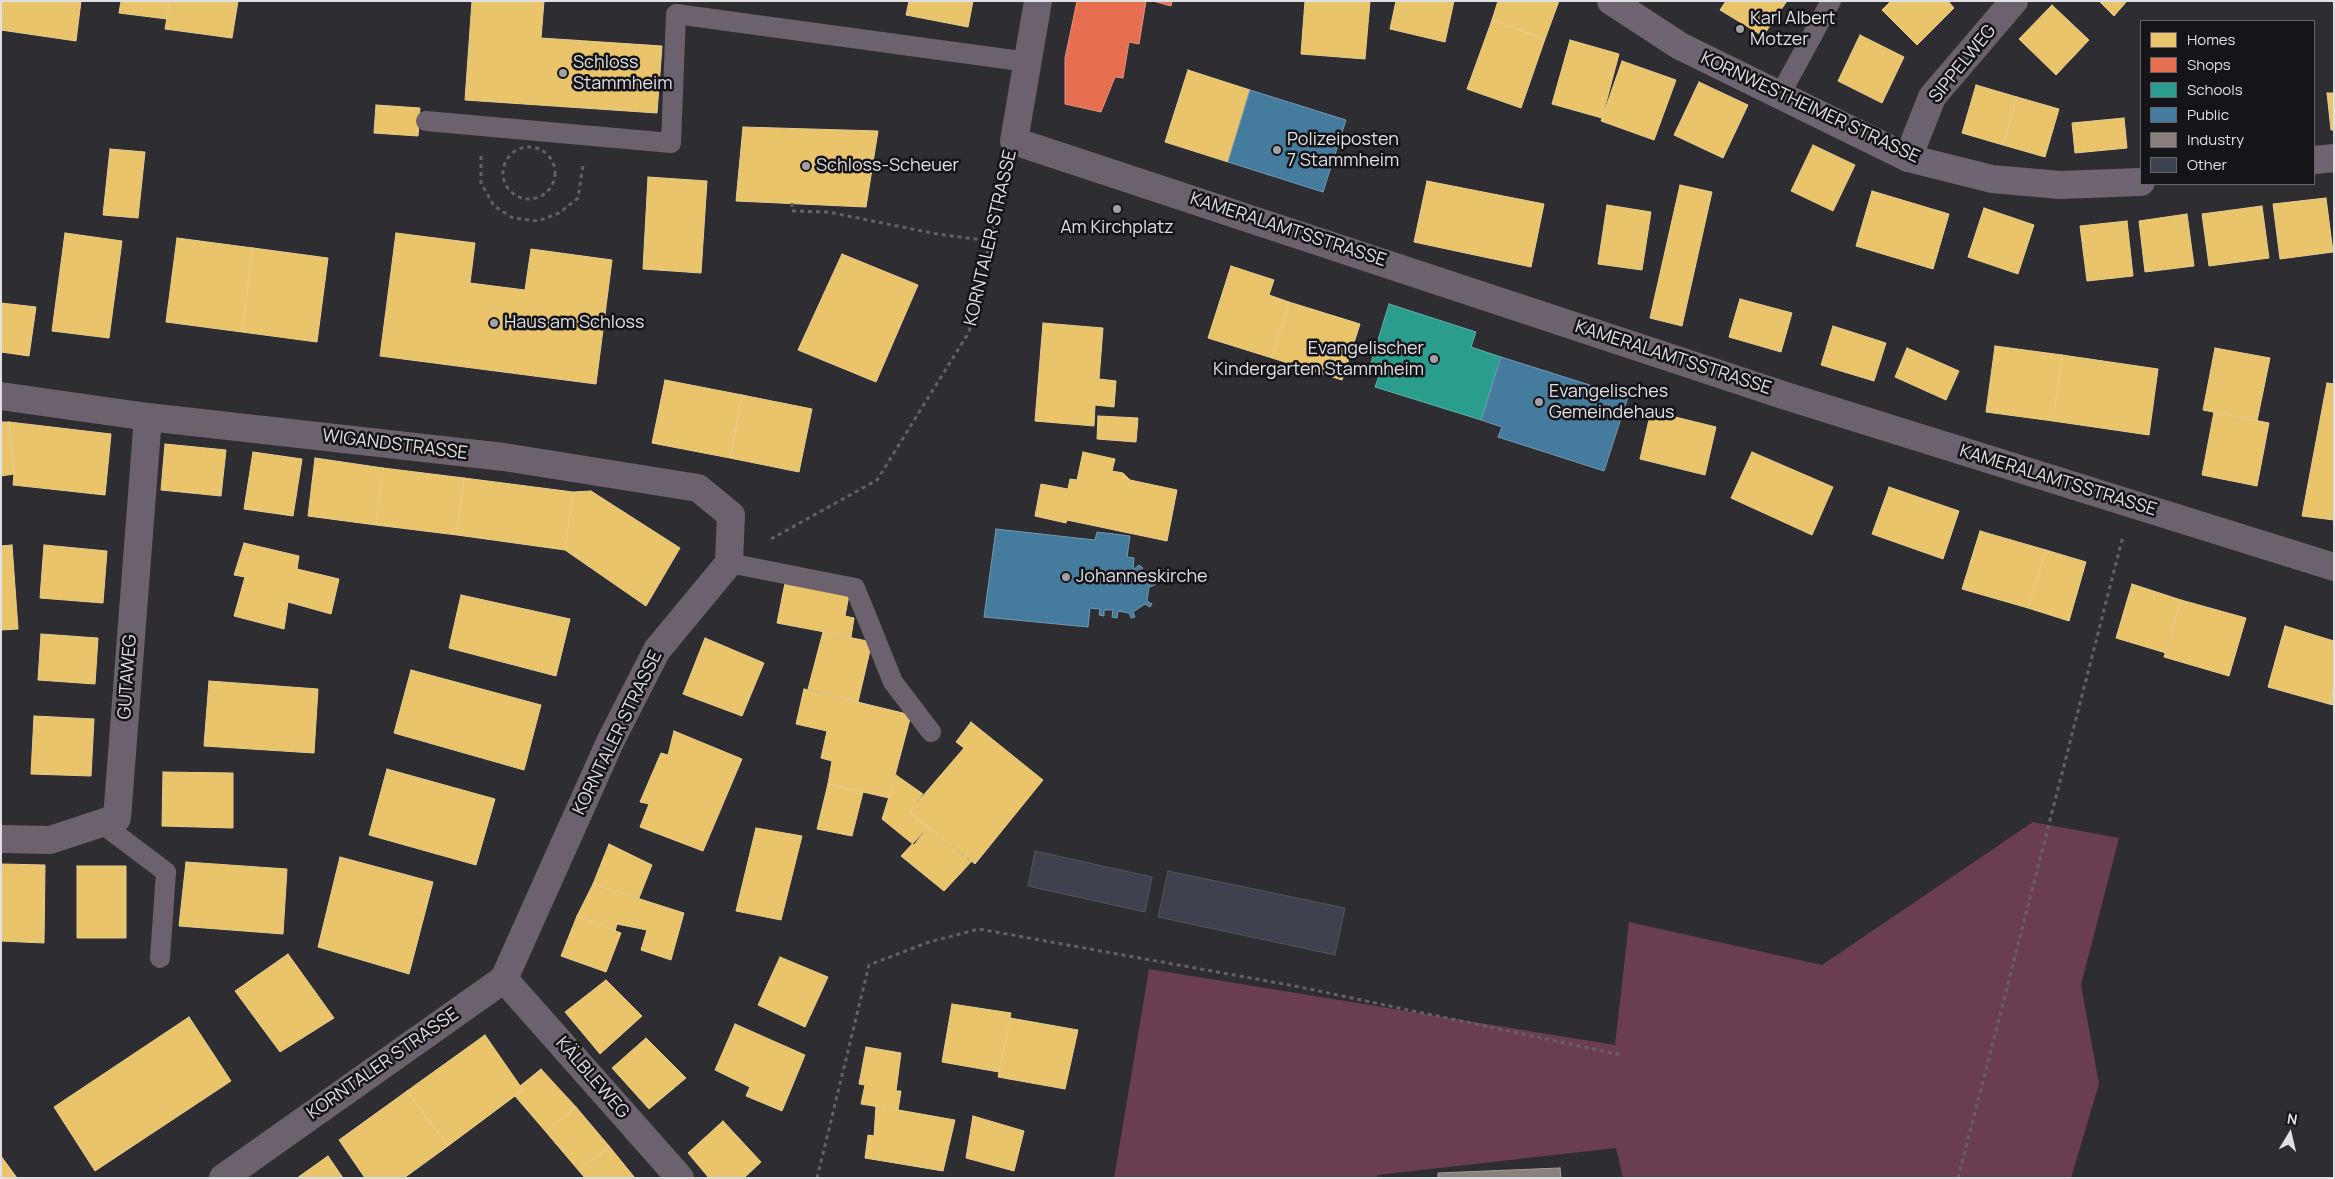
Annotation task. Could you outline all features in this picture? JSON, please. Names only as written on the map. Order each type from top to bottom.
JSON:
[{"type":"street","name":"KORNTALER STRASSE","points":[[1014,141],[1038,1]]},
{"type":"street","name":"KORNWESTHEIMER STRASSE","points":[[1611,1],[1680,46],[1908,158],[1992,179],[2060,185],[2140,182]]},
{"type":"street","name":"SIPPELWEG","points":[[1908,158],[1932,97],[2014,1]]},
{"type":"street","name":"KAMERALAMTSSTRASSE","points":[[1014,141],[1786,396],[2334,567]]},
{"type":"street","points":[[2315,160],[2334,158]]},
{"type":"street","name":"WIGANDSTRASSE","points":[[1,396],[148,417],[504,457],[698,488],[731,515],[729,562]]},
{"type":"street","name":"GUTAWEG","points":[[1,839],[50,840],[117,818],[148,417]]},
{"type":"street","name":"KORNTALER STRASSE","points":[[223,1178],[504,979],[611,740],[657,650],[729,562]]},
{"type":"street","name":"KÄLBLEWEG","points":[[504,979],[680,1178]]},
{"type":"lane","points":[[1780,95],[1831,1]]},
{"type":"lane","points":[[426,121],[671,143],[676,14],[1028,62]]},
{"type":"lane","points":[[729,562],[855,588],[893,682],[931,732]]},
{"type":"lane","points":[[101,824],[166,872],[160,958]]},
{"type":"path","name":"KORNTALER STRASSE","points":[[729,562],[877,480],[969,332],[1014,141]]},
{"type":"path","points":[[531,146],[541,149],[549,156],[554,165],[555,175],[553,184],[546,192],[538,197],[528,198],[518,196],[510,190],[505,181],[503,171],[506,161],[512,153],[521,148],[531,146]]},
{"type":"path","points":[[481,183],[494,206],[513,218],[538,221],[559,213],[578,198]]},
{"type":"path","points":[[792,204],[792,211],[828,212],[937,234],[990,242]]},
{"type":"path","points":[[1958,1178],[2132,504]]},
{"type":"path","points":[[816,1178],[868,966],[930,942],[979,929],[1295,986],[1622,1055]]},
{"type":"shaded area","points":[[2033,822],[2119,838],[2081,985],[2099,1084],[2071,1178],[1623,1178],[1616,1148],[1377,1175],[1377,1178],[1114,1178],[1149,969],[1615,1045],[1629,922],[1822,965]]},
{"type":"building: Homes","points":[[2,1],[81,1],[76,41],[1,30]]},
{"type":"building: Homes","points":[[121,1],[170,1],[167,19],[119,13]]},
{"type":"building: Homes","points":[[170,1],[238,1],[232,38],[165,29]]},
{"type":"building: Homes","name":"Schloss Stammheim","points":[[472,1],[544,1],[541,38],[662,46],[657,113],[465,100]]},
{"type":"building: Homes","points":[[909,1],[973,1],[968,27],[906,15]]},
{"type":"building: Homes","points":[[1305,1],[1370,1],[1365,59],[1301,54]]},
{"type":"building: Homes","points":[[1396,1],[1454,1],[1445,42],[1390,29]]},
{"type":"building: Homes","points":[[1498,1],[1559,1],[1545,39],[1492,20]]},
{"type":"building: Homes","points":[[1726,1],[1787,1],[1763,36],[1720,10]]},
{"type":"building: Homes","points":[[1891,1],[1948,1],[1954,8],[1917,45],[1882,10]]},
{"type":"building: Homes","points":[[2099,1],[2127,1],[2114,16]]},
{"type":"building: Homes","points":[[2052,5],[2089,40],[2056,75],[2019,39]]},
{"type":"building: Homes","points":[[1492,20],[1545,39],[1521,108],[1467,89]]},
{"type":"building: Homes","points":[[1860,35],[1904,57],[1882,103],[1838,81]]},
{"type":"building: Homes","points":[[1570,40],[1619,54],[1602,118],[1552,104]]},
{"type":"building: Homes","points":[[1622,61],[1676,80],[1654,140],[1601,121]]},
{"type":"building: Homes","points":[[1188,70],[1250,90],[1228,162],[1165,142]]},
{"type":"building: Homes","points":[[1699,82],[1748,105],[1723,158],[1674,135]]},
{"type":"building: Homes","points":[[1976,85],[2017,97],[2003,145],[1962,133]]},
{"type":"building: Homes","points":[[2327,93],[2334,93],[2334,130],[2331,130]]},
{"type":"building: Homes","points":[[2017,97],[2059,109],[2045,157],[2003,145]]},
{"type":"building: Homes","points":[[376,105],[420,108],[418,136],[374,133]]},
{"type":"building: Homes","points":[[2124,118],[2127,148],[2075,153],[2072,123]]},
{"type":"building: Homes","name":"Schloss-Scheuer","points":[[743,127],[878,131],[866,207],[736,201]]},
{"type":"building: Homes","points":[[1813,145],[1855,165],[1833,211],[1791,191]]},
{"type":"building: Homes","points":[[110,149],[145,152],[138,218],[103,215]]},
{"type":"building: Homes","points":[[648,177],[707,181],[701,273],[643,269]]},
{"type":"building: Homes","points":[[1427,181],[1544,204],[1531,267],[1414,242]]},
{"type":"building: Homes","points":[[1680,185],[1712,192],[1682,326],[1650,318]]},
{"type":"building: Homes","points":[[1872,191],[1949,214],[1933,269],[1856,246]]},
{"type":"building: Homes","points":[[2326,198],[2333,252],[2280,259],[2273,204]]},
{"type":"building: Homes","points":[[1607,205],[1651,212],[1642,270],[1598,264]]},
{"type":"building: Homes","points":[[2262,206],[2269,258],[2209,266],[2202,214]]},
{"type":"building: Homes","points":[[1984,208],[2034,225],[2018,274],[1968,257]]},
{"type":"building: Homes","points":[[2187,214],[2194,266],[2145,272],[2139,221]]},
{"type":"building: Homes","points":[[2127,221],[2133,276],[2087,281],[2080,226]]},
{"type":"building: Homes","points":[[65,233],[122,241],[109,338],[52,331]]},
{"type":"building: Homes","name":"Haus am Schloss","points":[[396,233],[475,243],[470,283],[525,290],[531,249],[612,260],[596,384],[380,356]]},
{"type":"building: Homes","points":[[177,238],[253,248],[242,332],[166,322]]},
{"type":"building: Homes","points":[[253,248],[328,258],[317,342],[242,332]]},
{"type":"building: Homes","points":[[842,254],[918,285],[876,382],[798,350]]},
{"type":"building: Homes","points":[[1231,266],[1274,280],[1269,295],[1289,302],[1272,358],[1208,338]]},
{"type":"building: Homes","points":[[1740,299],[1792,313],[1781,352],[1729,337]]},
{"type":"building: Homes","points":[[1289,302],[1360,324],[1342,380],[1272,358]]},
{"type":"building: Homes","points":[[1,303],[36,307],[29,356],[1,352]]},
{"type":"building: Homes","points":[[1043,323],[1103,328],[1099,379],[1116,381],[1114,407],[1095,405],[1094,426],[1035,421]]},
{"type":"building: Homes","points":[[1833,326],[1886,343],[1874,381],[1821,365]]},
{"type":"building: Homes","points":[[1995,346],[2062,355],[2053,421],[1986,412]]},
{"type":"building: Homes","points":[[1907,348],[1959,371],[1946,400],[1895,377]]},
{"type":"building: Homes","points":[[2215,348],[2270,358],[2257,421],[2203,410]]},
{"type":"building: Homes","points":[[2062,355],[2158,369],[2149,435],[2053,421]]},
{"type":"building: Homes","points":[[665,380],[742,395],[730,458],[652,443]]},
{"type":"building: Homes","points":[[2327,383],[2334,384],[2334,520],[2302,516]]},
{"type":"building: Homes","points":[[742,395],[812,409],[799,472],[730,458]]},
{"type":"building: Homes","points":[[1651,411],[1716,427],[1705,475],[1640,459]]},
{"type":"building: Homes","points":[[2214,412],[2269,423],[2257,486],[2202,475]]},
{"type":"building: Homes","points":[[1098,416],[1138,418],[1136,442],[1097,439]]},
{"type":"building: Homes","points":[[1,422],[9,422],[14,474],[1,476]]},
{"type":"building: Homes","points":[[9,422],[111,434],[105,495],[13,485],[14,474]]},
{"type":"building: Homes","points":[[165,444],[226,450],[221,496],[161,490]]},
{"type":"building: Homes","points":[[253,452],[302,459],[293,516],[244,509]]},
{"type":"building: Homes","points":[[1083,452],[1115,459],[1112,471],[1123,473],[1130,480],[1177,490],[1167,541],[1067,520],[1066,523],[1035,516],[1041,484],[1068,489],[1070,479],[1077,480]]},
{"type":"building: Homes","points":[[1752,452],[1833,487],[1812,535],[1731,498]]},
{"type":"building: Homes","points":[[315,458],[383,468],[376,525],[308,516]]},
{"type":"building: Homes","points":[[383,468],[464,478],[457,535],[376,525]]},
{"type":"building: Homes","points":[[464,478],[573,492],[565,550],[457,535]]},
{"type":"building: Homes","points":[[1889,487],[1959,511],[1943,559],[1872,534]]},
{"type":"building: Homes","points":[[591,491],[680,548],[646,606],[565,550],[573,492]]},
{"type":"building: Homes","points":[[1980,531],[2046,550],[2028,608],[1962,589]]},
{"type":"building: Homes","points":[[244,543],[299,556],[297,569],[339,579],[331,614],[288,602],[284,629],[234,616],[245,577],[234,575]]},
{"type":"building: Homes","points":[[12,545],[18,629],[1,630],[1,546]]},
{"type":"building: Homes","points":[[44,545],[107,551],[103,603],[40,598]]},
{"type":"building: Homes","points":[[2046,550],[2086,562],[2069,621],[2028,608]]},
{"type":"building: Homes","points":[[785,583],[849,595],[845,616],[854,618],[851,637],[777,623]]},
{"type":"building: Homes","points":[[2132,584],[2181,600],[2166,653],[2116,638]]},
{"type":"building: Homes","points":[[461,595],[570,619],[556,676],[449,648]]},
{"type":"building: Homes","points":[[2181,600],[2246,618],[2229,676],[2164,657]]},
{"type":"building: Homes","points":[[2285,626],[2334,641],[2334,687],[2329,704],[2268,687]]},
{"type":"building: Homes","points":[[823,632],[872,642],[858,702],[808,689]]},
{"type":"building: Homes","points":[[41,634],[98,638],[95,684],[38,680]]},
{"type":"building: Homes","points":[[705,638],[764,663],[742,716],[683,694]]},
{"type":"building: Homes","points":[[411,670],[541,705],[524,770],[394,733]]},
{"type":"building: Homes","points":[[209,681],[318,689],[314,753],[204,746]]},
{"type":"building: Homes","points":[[2334,687],[2334,705],[2329,704]]},
{"type":"building: Homes","points":[[804,689],[911,715],[889,798],[828,784],[832,761],[821,758],[827,731],[796,724]]},
{"type":"building: Homes","points":[[34,716],[94,719],[91,776],[31,774]]},
{"type":"building: Homes","points":[[971,722],[1043,780],[975,864],[909,812],[964,748],[956,742]]},
{"type":"building: Homes","points":[[674,731],[742,759],[703,851],[640,827],[649,804],[640,802],[661,753],[668,755]]},
{"type":"building: Homes","points":[[387,769],[495,799],[476,865],[369,835]]},
{"type":"building: Homes","points":[[163,772],[233,773],[233,828],[162,826]]},
{"type":"building: Homes","points":[[896,775],[923,794],[909,812],[928,827],[914,845],[882,819]]},
{"type":"building: Homes","points":[[828,784],[863,792],[852,836],[817,829]]},
{"type":"building: Homes","points":[[928,827],[971,862],[944,891],[901,856]]},
{"type":"building: Homes","points":[[756,828],[802,836],[781,920],[736,911]]},
{"type":"building: Homes","points":[[609,844],[652,865],[639,898],[593,884]]},
{"type":"building: Homes","points":[[340,857],[433,882],[409,974],[318,947]]},
{"type":"building: Homes","points":[[186,862],[287,869],[283,934],[179,926]]},
{"type":"building: Homes","points":[[1,864],[45,865],[44,943],[1,941]]},
{"type":"building: Homes","points":[[77,866],[126,866],[126,938],[77,938]]},
{"type":"building: Homes","points":[[593,884],[684,913],[671,960],[641,950],[647,930],[617,924],[615,931],[577,916]]},
{"type":"building: Homes","points":[[577,916],[621,933],[606,972],[561,956]]},
{"type":"building: Homes","points":[[288,954],[334,1018],[280,1052],[235,991]]},
{"type":"building: Homes","points":[[780,957],[828,977],[805,1027],[758,1005]]},
{"type":"building: Homes","points":[[606,980],[642,1016],[600,1054],[565,1012]]},
{"type":"building: Homes","points":[[952,1004],[1011,1013],[999,1072],[942,1062]]},
{"type":"building: Homes","points":[[189,1017],[231,1081],[95,1171],[54,1107]]},
{"type":"building: Homes","points":[[1010,1018],[1078,1030],[1065,1089],[998,1077]]},
{"type":"building: Homes","points":[[735,1024],[805,1055],[782,1111],[746,1096],[750,1087],[715,1070]]},
{"type":"building: Homes","points":[[485,1035],[523,1090],[448,1146],[407,1091]]},
{"type":"building: Homes","points":[[646,1038],[686,1078],[649,1109],[612,1068]]},
{"type":"building: Homes","points":[[866,1047],[901,1053],[896,1091],[901,1091],[898,1110],[861,1104],[865,1085],[859,1084]]},
{"type":"building: Homes","points":[[541,1069],[576,1107],[546,1132],[515,1096],[523,1090],[520,1086]]},
{"type":"building: Homes","points":[[407,1091],[448,1146],[404,1178],[365,1178],[339,1140]]},
{"type":"building: Homes","points":[[876,1106],[955,1120],[943,1171],[865,1158],[868,1135],[874,1136]]},
{"type":"building: Homes","points":[[576,1107],[609,1146],[579,1171],[546,1132]]},
{"type":"building: Homes","points":[[973,1116],[1024,1131],[1014,1171],[966,1158]]},
{"type":"building: Homes","points":[[723,1121],[761,1162],[744,1178],[709,1178],[688,1153]]},
{"type":"building: Homes","points":[[609,1146],[635,1178],[585,1178],[579,1171]]},
{"type":"building: Homes","points":[[1,1156],[17,1178],[1,1178]]},
{"type":"building: Homes","points":[[328,1156],[343,1178],[297,1178]]},
{"type":"building: Shops","points":[[1077,1],[1146,1],[1139,44],[1129,42],[1123,78],[1115,77],[1101,112],[1065,104],[1065,58]]},
{"type":"building: Shops","points":[[1153,1],[1172,1],[1171,6]]},
{"type":"building: Schools","points":[[1389,304],[1476,332],[1471,347],[1501,357],[1481,420],[1375,387],[1381,370],[1370,366]]},
{"type":"building: Public","points":[[1250,90],[1346,120],[1323,192],[1228,162]]},
{"type":"building: Public","points":[[1501,357],[1628,397],[1604,471],[1498,437],[1502,427],[1481,420]]},
{"type":"building: Public","name":"Johanneskirche","points":[[996,529],[1095,540],[1097,532],[1130,536],[1127,557],[1134,558],[1133,570],[1139,565],[1143,568],[1140,572],[1147,584],[1153,581],[1155,585],[1149,587],[1147,601],[1152,604],[1150,607],[1145,604],[1133,612],[1135,617],[1131,618],[1129,613],[1118,611],[1117,618],[1112,617],[1113,610],[1104,610],[1104,616],[1099,615],[1100,609],[1090,608],[1088,627],[984,617]]},
{"type":"building: Industry","points":[[1560,1168],[1561,1178],[1438,1178],[1438,1173]]},
{"type":"building: Other","points":[[1035,851],[1152,877],[1145,912],[1028,886]]},
{"type":"building: Other","points":[[1168,871],[1345,908],[1335,955],[1158,917]]},
{"type":"place","name":"Karl Albert Motzer","points":[[1740,29]]},
{"type":"place","name":"Schloss Stammheim","points":[[563,73]]},
{"type":"place","name":"Polizeiposten 7 Stammheim","points":[[1277,150]]},
{"type":"place","name":"Schloss-Scheuer","points":[[806,166]]},
{"type":"place","name":"Am Kirchplatz","points":[[1117,209]]},
{"type":"place","name":"Haus am Schloss","points":[[494,323]]},
{"type":"place","name":"Evangelischer Kindergarten Stammheim","points":[[1434,359]]},
{"type":"place","name":"Evangelisches Gemeindehaus","points":[[1539,402]]},
{"type":"place","name":"Johanneskirche","points":[[1066,577]]}]
